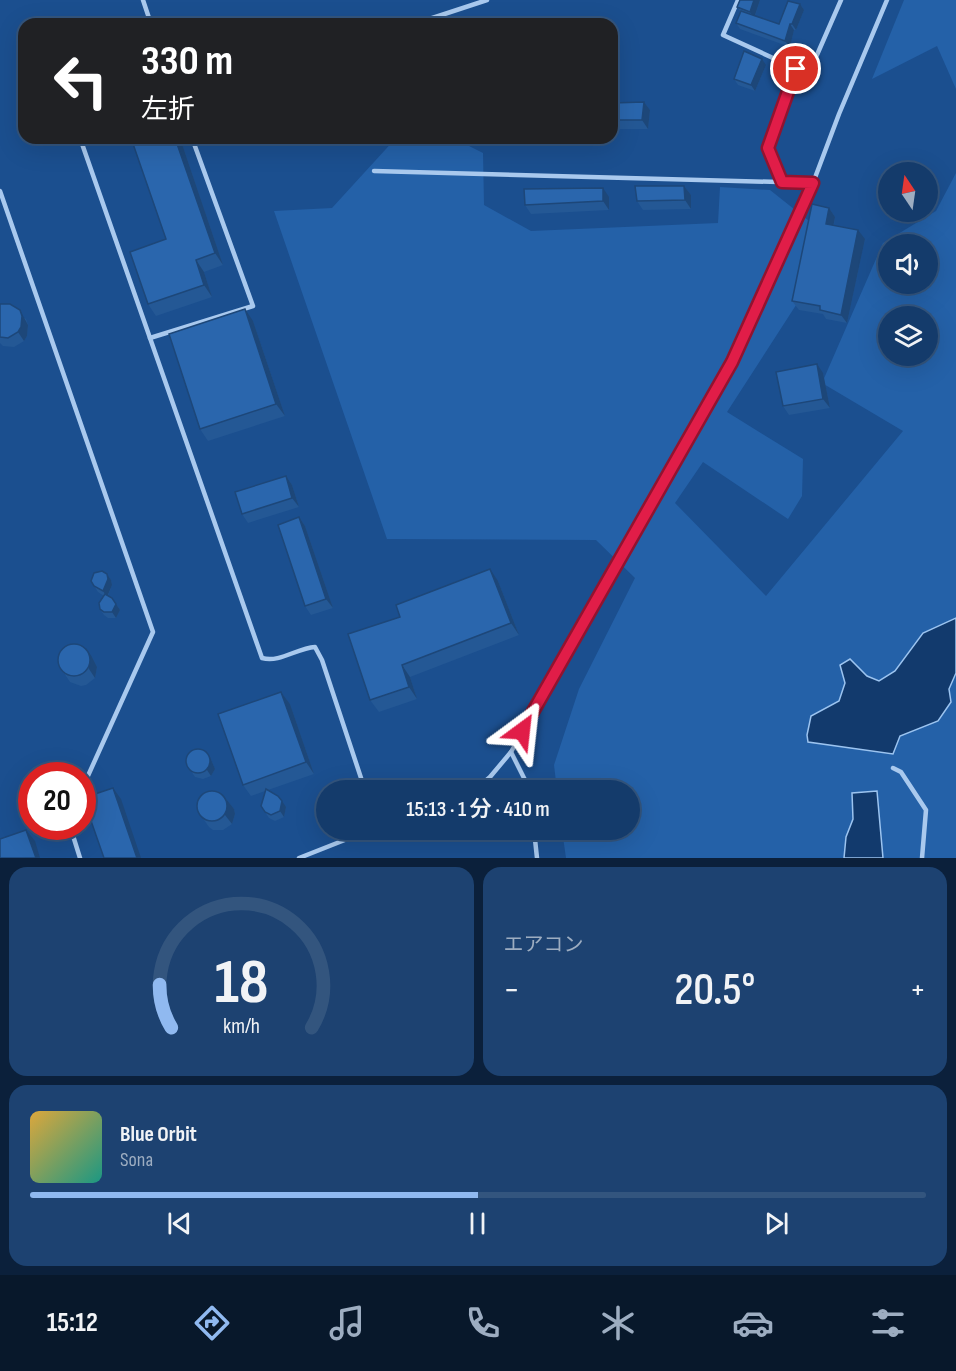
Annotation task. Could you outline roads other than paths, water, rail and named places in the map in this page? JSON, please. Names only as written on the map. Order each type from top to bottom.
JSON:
[{"type":"lane","points":[[143,0],[149,18]]},
{"type":"lane","points":[[432,18],[487,0]]},
{"type":"lane","points":[[738,0],[723,35],[796,69],[813,64],[841,0]]},
{"type":"lane","points":[[487,780],[511,752],[732,362],[813,183],[887,0]]},
{"type":"lane","points":[[782,182],[768,148],[796,69]]},
{"type":"lane","points":[[82,144],[262,658],[271,660],[315,647],[322,660],[362,780]]},
{"type":"lane","points":[[150,338],[253,306],[194,144]]},
{"type":"lane","points":[[374,171],[813,183]]},
{"type":"lane","points":[[0,191],[153,632],[94,762]]},
{"type":"lane","points":[[511,752],[525,780]]},
{"type":"lane","points":[[892,768],[901,772],[926,810],[922,858]]},
{"type":"lane","points":[[74,840],[80,858]]},
{"type":"lane","points":[[299,858],[345,840]]},
{"type":"lane","points":[[535,840],[537,858]]}]
